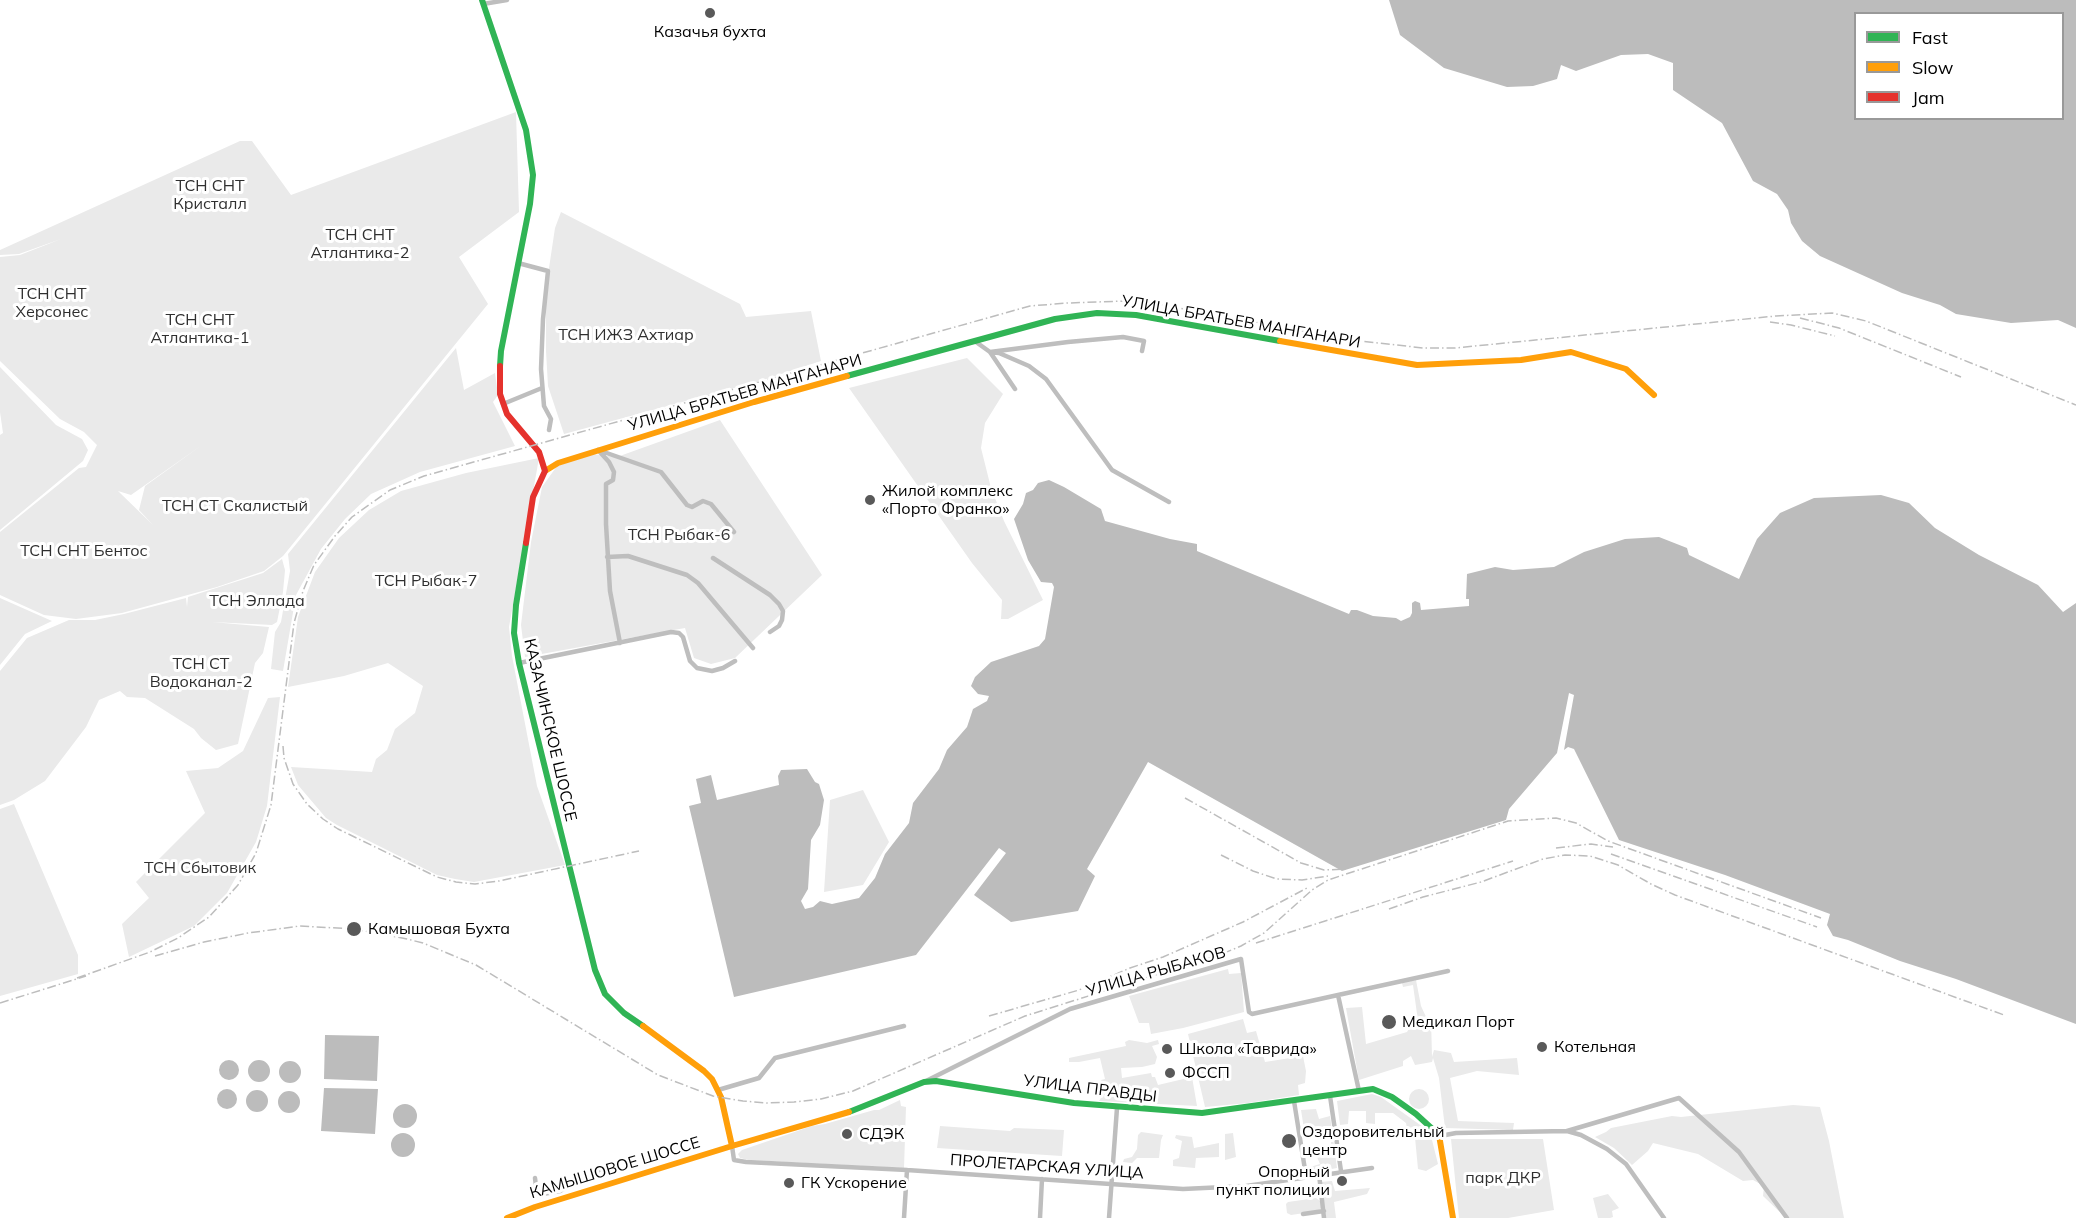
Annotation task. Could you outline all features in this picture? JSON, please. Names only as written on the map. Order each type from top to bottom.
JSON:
[{"type":"main road","points":[[483,2],[525,130],[532,165],[533,185],[499,367],[499,384],[503,404],[515,425],[539,452],[545,471]]},
{"type":"main road","name":"УЛИЦА БРАТЬЕВ МАНГАНАРИ","points":[[545,471],[558,463],[754,402],[1055,319],[1097,313],[1136,315],[1417,365],[1521,360],[1571,352],[1626,369],[1654,395]]},
{"type":"main road","name":"КАЗАЧИНСКОЕ ШОССЕ","points":[[545,471],[533,497],[516,605],[514,633],[519,663],[585,935],[605,994],[624,1013],[712,1079],[718,1090],[732,1146]]},
{"type":"main road","name":"УЛИЦА ПРАВДЫ","points":[[732,1146],[857,1110],[924,1082],[936,1081],[1074,1103],[1202,1113],[1373,1089],[1385,1093],[1416,1114],[1440,1136]]},
{"type":"main road","points":[[1440,1136],[1453,1218]]},
{"type":"main road","name":"КАМЫШОВОЕ ШОССЕ","points":[[507,1218],[535,1206],[732,1146]]},
{"type":"street","points":[[483,2],[507,0]]},
{"type":"street","points":[[518,263],[548,272],[542,332],[542,388],[544,406],[550,419],[549,430]]},
{"type":"street","points":[[990,352],[1123,337],[1144,341],[1142,351]]},
{"type":"street","points":[[976,342],[990,352],[1015,389]]},
{"type":"street","points":[[990,352],[999,353],[1029,366],[1046,379],[1112,471],[1169,502]]},
{"type":"street","points":[[503,404],[542,388]]},
{"type":"street","points":[[598,450],[662,472],[687,505],[692,507],[703,501],[711,504],[734,531]]},
{"type":"street","points":[[598,450],[609,462],[614,472],[613,480],[606,484],[608,557],[610,591],[620,643]]},
{"type":"street","points":[[608,557],[628,556],[687,575],[698,583],[753,648]]},
{"type":"street","points":[[712,558],[779,604],[783,611],[782,620],[779,626],[770,632]]},
{"type":"street","points":[[519,663],[671,632],[679,633],[683,637],[690,661],[697,668],[712,671],[723,668],[735,660]]},
{"type":"street","name":"УЛИЦА РЫБАКОВ","points":[[924,1082],[1070,1009],[1241,959],[1249,1011],[1252,1014],[1338,995]]},
{"type":"street","points":[[1359,1091],[1338,995],[1448,971]]},
{"type":"street","points":[[718,1090],[759,1078],[775,1058],[904,1026]]},
{"type":"street","points":[[1330,1096],[1341,1171]]},
{"type":"street","points":[[1440,1136],[1456,1133],[1567,1131],[1679,1098],[1739,1152],[1787,1218]]},
{"type":"street","points":[[1294,1101],[1306,1176]]},
{"type":"street","points":[[1109,1218],[1117,1108]]},
{"type":"street","points":[[1567,1131],[1581,1135],[1607,1149],[1626,1164],[1664,1218]]},
{"type":"street","name":"ПРОЛЕТАРСКАЯ УЛИЦА","points":[[732,1146],[734,1160],[746,1162],[907,1170],[1184,1189],[1246,1186],[1372,1168]]},
{"type":"street","points":[[535,1178],[537,1195],[560,1191],[589,1179],[600,1169]]},
{"type":"street","points":[[904,1218],[907,1170]]},
{"type":"street","points":[[1319,1174],[1324,1218]]},
{"type":"street","points":[[1040,1218],[1042,1179]]},
{"type":"street","points":[[1303,1214],[1323,1211]]},
{"type":"green space","points":[[516,112],[519,212],[459,257],[488,304],[283,556],[264,571],[217,587],[122,613],[76,619],[44,615],[0,595],[0,532],[79,468],[86,467],[97,445],[84,432],[60,419],[0,361],[0,257],[20,255],[61,239],[19,254],[0,255],[0,250],[240,141],[252,141],[291,195]],"holes":[[[202,445],[145,486],[139,510],[153,525],[118,491],[131,495]]]},
{"type":"green space","name":"ТСН ИЖЗ Ахтиар","points":[[561,212],[740,304],[746,317],[811,311],[821,361],[760,381],[564,434],[548,386],[546,351],[546,288],[555,228]]},
{"type":"green space","points":[[456,348],[464,390],[495,373],[498,395],[493,402],[515,446],[420,472],[371,494],[345,519],[321,549],[296,595],[283,671],[271,669],[275,632],[281,622],[290,571],[288,554]]},
{"type":"green space","points":[[967,358],[1003,394],[985,423],[981,448],[991,488],[1004,521],[1043,600],[1008,619],[1001,619],[1002,600],[972,563],[849,388]]},
{"type":"green space","points":[[0,367],[56,425],[82,439],[88,450],[83,461],[0,530],[0,435],[3,433],[0,412]]},
{"type":"green space","name":"ТСН Рыбак-6","points":[[720,420],[822,575],[735,658],[711,664],[694,658],[685,628],[525,657],[521,625],[531,542],[542,487],[557,466],[592,454],[617,457]]},
{"type":"green space","name":"ТСН Рыбак-7","points":[[539,458],[509,627],[512,656],[537,786],[565,865],[474,882],[455,879],[437,875],[337,825],[326,818],[298,785],[291,767],[372,772],[376,759],[387,750],[395,729],[415,713],[423,686],[388,663],[344,676],[288,687],[298,617],[315,572],[339,538],[369,510],[401,491],[466,473]]},
{"type":"green space","name":"ТСН СТ Водоканал-2","points":[[282,559],[285,570],[277,622],[272,625],[212,622],[269,627],[263,653],[255,663],[238,744],[216,750],[194,729],[145,698],[127,697],[120,691],[99,700],[86,727],[45,781],[14,800],[0,805],[0,671],[27,638],[69,620],[95,620],[186,598],[187,607],[188,597],[263,573]]},
{"type":"green space","points":[[0,598],[52,621],[25,634],[0,665]]},
{"type":"green space","name":"ТСН Сбытовик","points":[[280,697],[267,806],[256,842],[227,893],[194,926],[129,957],[122,924],[149,898],[136,882],[205,813],[186,771],[218,768],[243,751],[268,698]]},
{"type":"green space","points":[[863,790],[889,842],[863,885],[824,892],[830,800]]},
{"type":"green space","points":[[14,804],[78,955],[78,974],[0,996],[0,809]]},
{"type":"green space","points":[[1228,969],[1229,974],[1241,973],[1244,1012],[1151,1034],[1149,1023],[1139,1023],[1129,996]]},
{"type":"green space","points":[[1416,980],[1421,1006],[1427,1019],[1431,1019],[1432,1057],[1434,1050],[1451,1053],[1454,1062],[1517,1058],[1519,1075],[1477,1071],[1450,1078],[1458,1121],[1514,1123],[1513,1130],[1445,1128],[1439,1078],[1433,1058],[1432,1062],[1415,1065],[1411,1056],[1403,1061],[1403,1066],[1359,1080],[1346,1008],[1362,1007],[1366,1044],[1407,1032],[1412,1023],[1418,1021],[1413,985],[1403,987],[1402,983]]},
{"type":"green space","points":[[1243,1019],[1247,1033],[1256,1031],[1265,1062],[1303,1056],[1306,1071],[1305,1083],[1298,1085],[1299,1095],[1205,1107],[1188,1034]]},
{"type":"green space","points":[[1129,1040],[1147,1043],[1158,1040],[1159,1044],[1152,1046],[1157,1057],[1155,1064],[1121,1068],[1122,1078],[1151,1073],[1158,1085],[1192,1077],[1197,1106],[1099,1101],[1104,1093],[1101,1080],[1105,1079],[1100,1058],[1069,1062],[1069,1058],[1126,1046],[1125,1042]]},
{"type":"green space","points":[[1415,1089],[1423,1089],[1429,1095],[1429,1103],[1423,1109],[1415,1109],[1409,1103],[1409,1095]]},
{"type":"green space","points":[[1372,1094],[1381,1097],[1430,1132],[1438,1164],[1426,1171],[1418,1169],[1414,1127],[1407,1128],[1406,1123],[1393,1113],[1375,1113],[1375,1124],[1366,1123],[1366,1111],[1349,1111],[1348,1124],[1340,1125],[1337,1101]]},
{"type":"green space","points":[[900,1100],[901,1106],[906,1107],[904,1168],[748,1160],[740,1158],[738,1154],[742,1150],[812,1126],[879,1110]]},
{"type":"green space","points":[[1793,1105],[1820,1107],[1844,1218],[1786,1218],[1763,1196],[1764,1186],[1753,1180],[1743,1181],[1698,1154],[1653,1143],[1648,1151],[1632,1165],[1614,1148],[1595,1137],[1611,1128],[1672,1116],[1681,1117]]},
{"type":"green space","points":[[1316,1109],[1319,1119],[1330,1116],[1337,1168],[1310,1173],[1310,1167],[1320,1164],[1317,1157],[1310,1157],[1311,1152],[1332,1149],[1328,1126],[1304,1129],[1301,1110]]},
{"type":"green space","points":[[940,1126],[1010,1131],[1014,1128],[1064,1130],[1062,1156],[937,1148]]},
{"type":"green space","points":[[1141,1132],[1163,1135],[1159,1158],[1137,1158],[1132,1163],[1123,1162],[1124,1159],[1132,1157],[1137,1149],[1138,1135]]},
{"type":"green space","points":[[1233,1133],[1236,1157],[1225,1160],[1225,1134]]},
{"type":"green space","points":[[1176,1135],[1192,1137],[1194,1148],[1219,1143],[1219,1157],[1196,1158],[1195,1168],[1173,1166],[1173,1160],[1179,1158],[1182,1141],[1175,1138]]},
{"type":"green space","name":"парк ДКР","points":[[1451,1139],[1543,1139],[1554,1210],[1508,1218],[1459,1218]]},
{"type":"green space","points":[[1332,1181],[1335,1191],[1370,1188],[1367,1194],[1334,1202],[1336,1218],[1326,1218],[1321,1182]]},
{"type":"green space","points":[[1608,1194],[1619,1208],[1612,1211],[1613,1217],[1598,1218],[1593,1198]]},
{"type":"green space","points":[[1316,1198],[1320,1201],[1321,1208],[1318,1211],[1291,1215],[1287,1213],[1286,1204],[1288,1202]]},
{"type":"shaded area","points":[[1389,0],[2076,0],[2076,328],[2058,320],[2011,323],[1956,314],[1940,305],[1902,293],[1820,256],[1802,241],[1791,223],[1788,210],[1777,194],[1753,181],[1722,123],[1673,90],[1673,63],[1648,54],[1621,55],[1576,71],[1561,65],[1557,79],[1533,86],[1507,87],[1444,68],[1400,35]]},
{"type":"shaded area","points":[[1049,480],[1101,509],[1105,521],[1197,544],[1197,551],[1349,614],[1351,610],[1357,610],[1373,616],[1396,618],[1401,621],[1410,617],[1412,603],[1415,601],[1420,603],[1421,610],[1469,606],[1469,599],[1466,599],[1467,574],[1495,567],[1513,570],[1554,567],[1584,552],[1625,539],[1659,537],[1687,548],[1689,555],[1739,579],[1757,539],[1780,513],[1814,498],[1881,495],[1909,503],[1935,528],[1979,555],[2038,585],[2063,612],[2076,603],[2076,1024],[1833,936],[1827,925],[1830,914],[1725,875],[1619,840],[1574,749],[1568,747],[1564,750],[1574,695],[1569,693],[1557,753],[1509,809],[1506,820],[1342,871],[1148,762],[1087,869],[1095,876],[1078,911],[1011,922],[974,895],[1006,853],[999,848],[916,955],[734,997],[689,806],[701,803],[696,779],[711,775],[717,800],[779,785],[778,776],[781,770],[807,769],[815,782],[819,784],[824,800],[820,825],[811,840],[808,889],[801,901],[805,909],[813,907],[820,901],[832,904],[859,898],[875,878],[885,854],[909,823],[913,803],[939,769],[947,750],[967,727],[973,709],[987,701],[989,696],[978,694],[971,686],[975,677],[991,662],[1039,646],[1045,639],[1054,587],[1052,583],[1041,582],[1028,560],[1014,519],[1023,504],[1026,493],[1033,490],[1038,483]]},
{"type":"shaded area","points":[[325,1035],[379,1036],[377,1081],[324,1079]]},
{"type":"shaded area","points":[[229,1060],[236,1063],[239,1070],[236,1077],[229,1080],[222,1077],[219,1070],[222,1063]]},
{"type":"shaded area","points":[[259,1060],[269,1067],[270,1071],[263,1081],[259,1082],[249,1075],[248,1071],[255,1061]]},
{"type":"shaded area","points":[[290,1061],[298,1064],[301,1072],[298,1080],[290,1083],[282,1080],[279,1072],[282,1064]]},
{"type":"shaded area","points":[[324,1088],[378,1089],[375,1134],[321,1131]]},
{"type":"shaded area","points":[[223,1089],[231,1089],[237,1095],[237,1103],[231,1109],[223,1109],[217,1103],[217,1095]]},
{"type":"shaded area","points":[[257,1090],[265,1093],[268,1101],[265,1109],[257,1112],[249,1109],[246,1101],[249,1093]]},
{"type":"shaded area","points":[[289,1091],[297,1094],[300,1102],[297,1110],[289,1113],[281,1110],[278,1102],[281,1094]]},
{"type":"shaded area","points":[[405,1104],[413,1108],[417,1116],[413,1124],[405,1128],[397,1124],[393,1116],[397,1108]]},
{"type":"shaded area","points":[[403,1133],[411,1137],[415,1145],[411,1153],[403,1157],[395,1153],[391,1145],[395,1137]]},
{"type":"railway","points":[[77,978],[150,952],[178,938],[209,917],[238,885],[256,853],[271,805],[294,623],[303,591],[314,565],[352,517],[390,490],[424,476],[1030,306],[1068,303],[1125,301],[1163,305],[1352,340],[1423,348],[1455,348],[1776,316],[1832,313],[1866,321],[2076,405]]},
{"type":"railway","points":[[1800,318],[1839,328],[1961,377]]},
{"type":"railway","points":[[1770,322],[1835,336]]},
{"type":"railway","points":[[283,746],[284,758],[293,784],[307,804],[323,819],[338,829],[437,877],[475,884],[499,881],[639,851]]},
{"type":"railway","points":[[1185,798],[1301,863],[1324,870],[1347,869]]},
{"type":"railway","points":[[155,956],[204,942],[300,926],[354,929],[407,939],[423,943],[476,965],[658,1075],[713,1096],[767,1103],[821,1099],[853,1091],[1025,1016],[1222,954],[1264,933],[1312,890],[1328,880],[1508,821],[1556,818],[1576,823],[1608,841],[1821,918]]},
{"type":"railway","points":[[1556,848],[1591,844],[1613,847]]},
{"type":"railway","points":[[1611,854],[1817,927]]},
{"type":"railway","points":[[1221,855],[1253,871],[1277,879],[1302,880],[1328,876]]},
{"type":"railway","points":[[1389,909],[1423,897],[1481,882],[1543,859],[1565,855],[1590,856],[1618,865],[1675,895],[2004,1015]]},
{"type":"railway","points":[[1256,943],[1513,861]]},
{"type":"railway","points":[[989,1016],[1079,990],[1130,968],[1163,957],[1243,922],[1307,888]]},
{"type":"railway","points":[[0,1003],[86,976]]},
{"type":"traffic: fast","points":[[482,0],[526,130],[533,175],[530,204],[500,366]]},
{"type":"traffic: fast","points":[[847,376],[1055,319],[1097,313],[1136,315],[1280,341]]},
{"type":"traffic: fast","points":[[526,543],[514,633],[519,663],[595,970],[605,994],[624,1013],[643,1026]]},
{"type":"traffic: fast","points":[[849,1112],[924,1082],[936,1081],[1074,1103],[1202,1113],[1373,1089],[1392,1097],[1416,1114],[1439,1135]]},
{"type":"traffic: slow","points":[[1280,341],[1417,365],[1521,360],[1571,352],[1626,369],[1654,395]]},
{"type":"traffic: slow","points":[[545,471],[558,463],[754,402],[847,376]]},
{"type":"traffic: slow","points":[[643,1026],[712,1079],[721,1097],[732,1146]]},
{"type":"traffic: slow","points":[[507,1218],[535,1207],[849,1112]]},
{"type":"traffic: slow","points":[[1439,1135],[1453,1218]]},
{"type":"traffic: jam","points":[[500,366],[500,394],[507,414],[539,452],[545,471],[533,497],[526,543]]},
{"type":"place","name":"Казачья бухта","points":[[710,13]]},
{"type":"place","name":"Жилой комплекс «Порто Франко»","points":[[870,500]]},
{"type":"place","name":"Камышовая Бухта","points":[[354,929]]},
{"type":"place","name":"Медикал Порт","points":[[1389,1022]]},
{"type":"place","name":"Котельная","points":[[1542,1047]]},
{"type":"place","name":"Школа «Таврида»","points":[[1167,1049]]},
{"type":"place","name":"ФССП","points":[[1170,1073]]},
{"type":"place","name":"СДЭК","points":[[847,1134]]},
{"type":"place","name":"Оздоровительный центр","points":[[1289,1141]]},
{"type":"place","name":"Опорный пункт полиции","points":[[1342,1181]]},
{"type":"place","name":"ГК Ускорение","points":[[789,1183]]},
{"type":"park label","name":"ТСН СНТ Кристалл","points":[[210,195]]},
{"type":"park label","name":"ТСН СНТ Атлантика-2","points":[[360,244]]},
{"type":"park label","name":"ТСН СНТ Херсонес","points":[[52,303]]},
{"type":"park label","name":"ТСН СНТ Атлантика-1","points":[[200,329]]},
{"type":"park label","name":"ТСН СТ Скалистый","points":[[235,506]]},
{"type":"park label","name":"ТСН СНТ Бентос","points":[[84,551]]},
{"type":"park label","name":"ТСН Эллада","points":[[257,601]]}]
